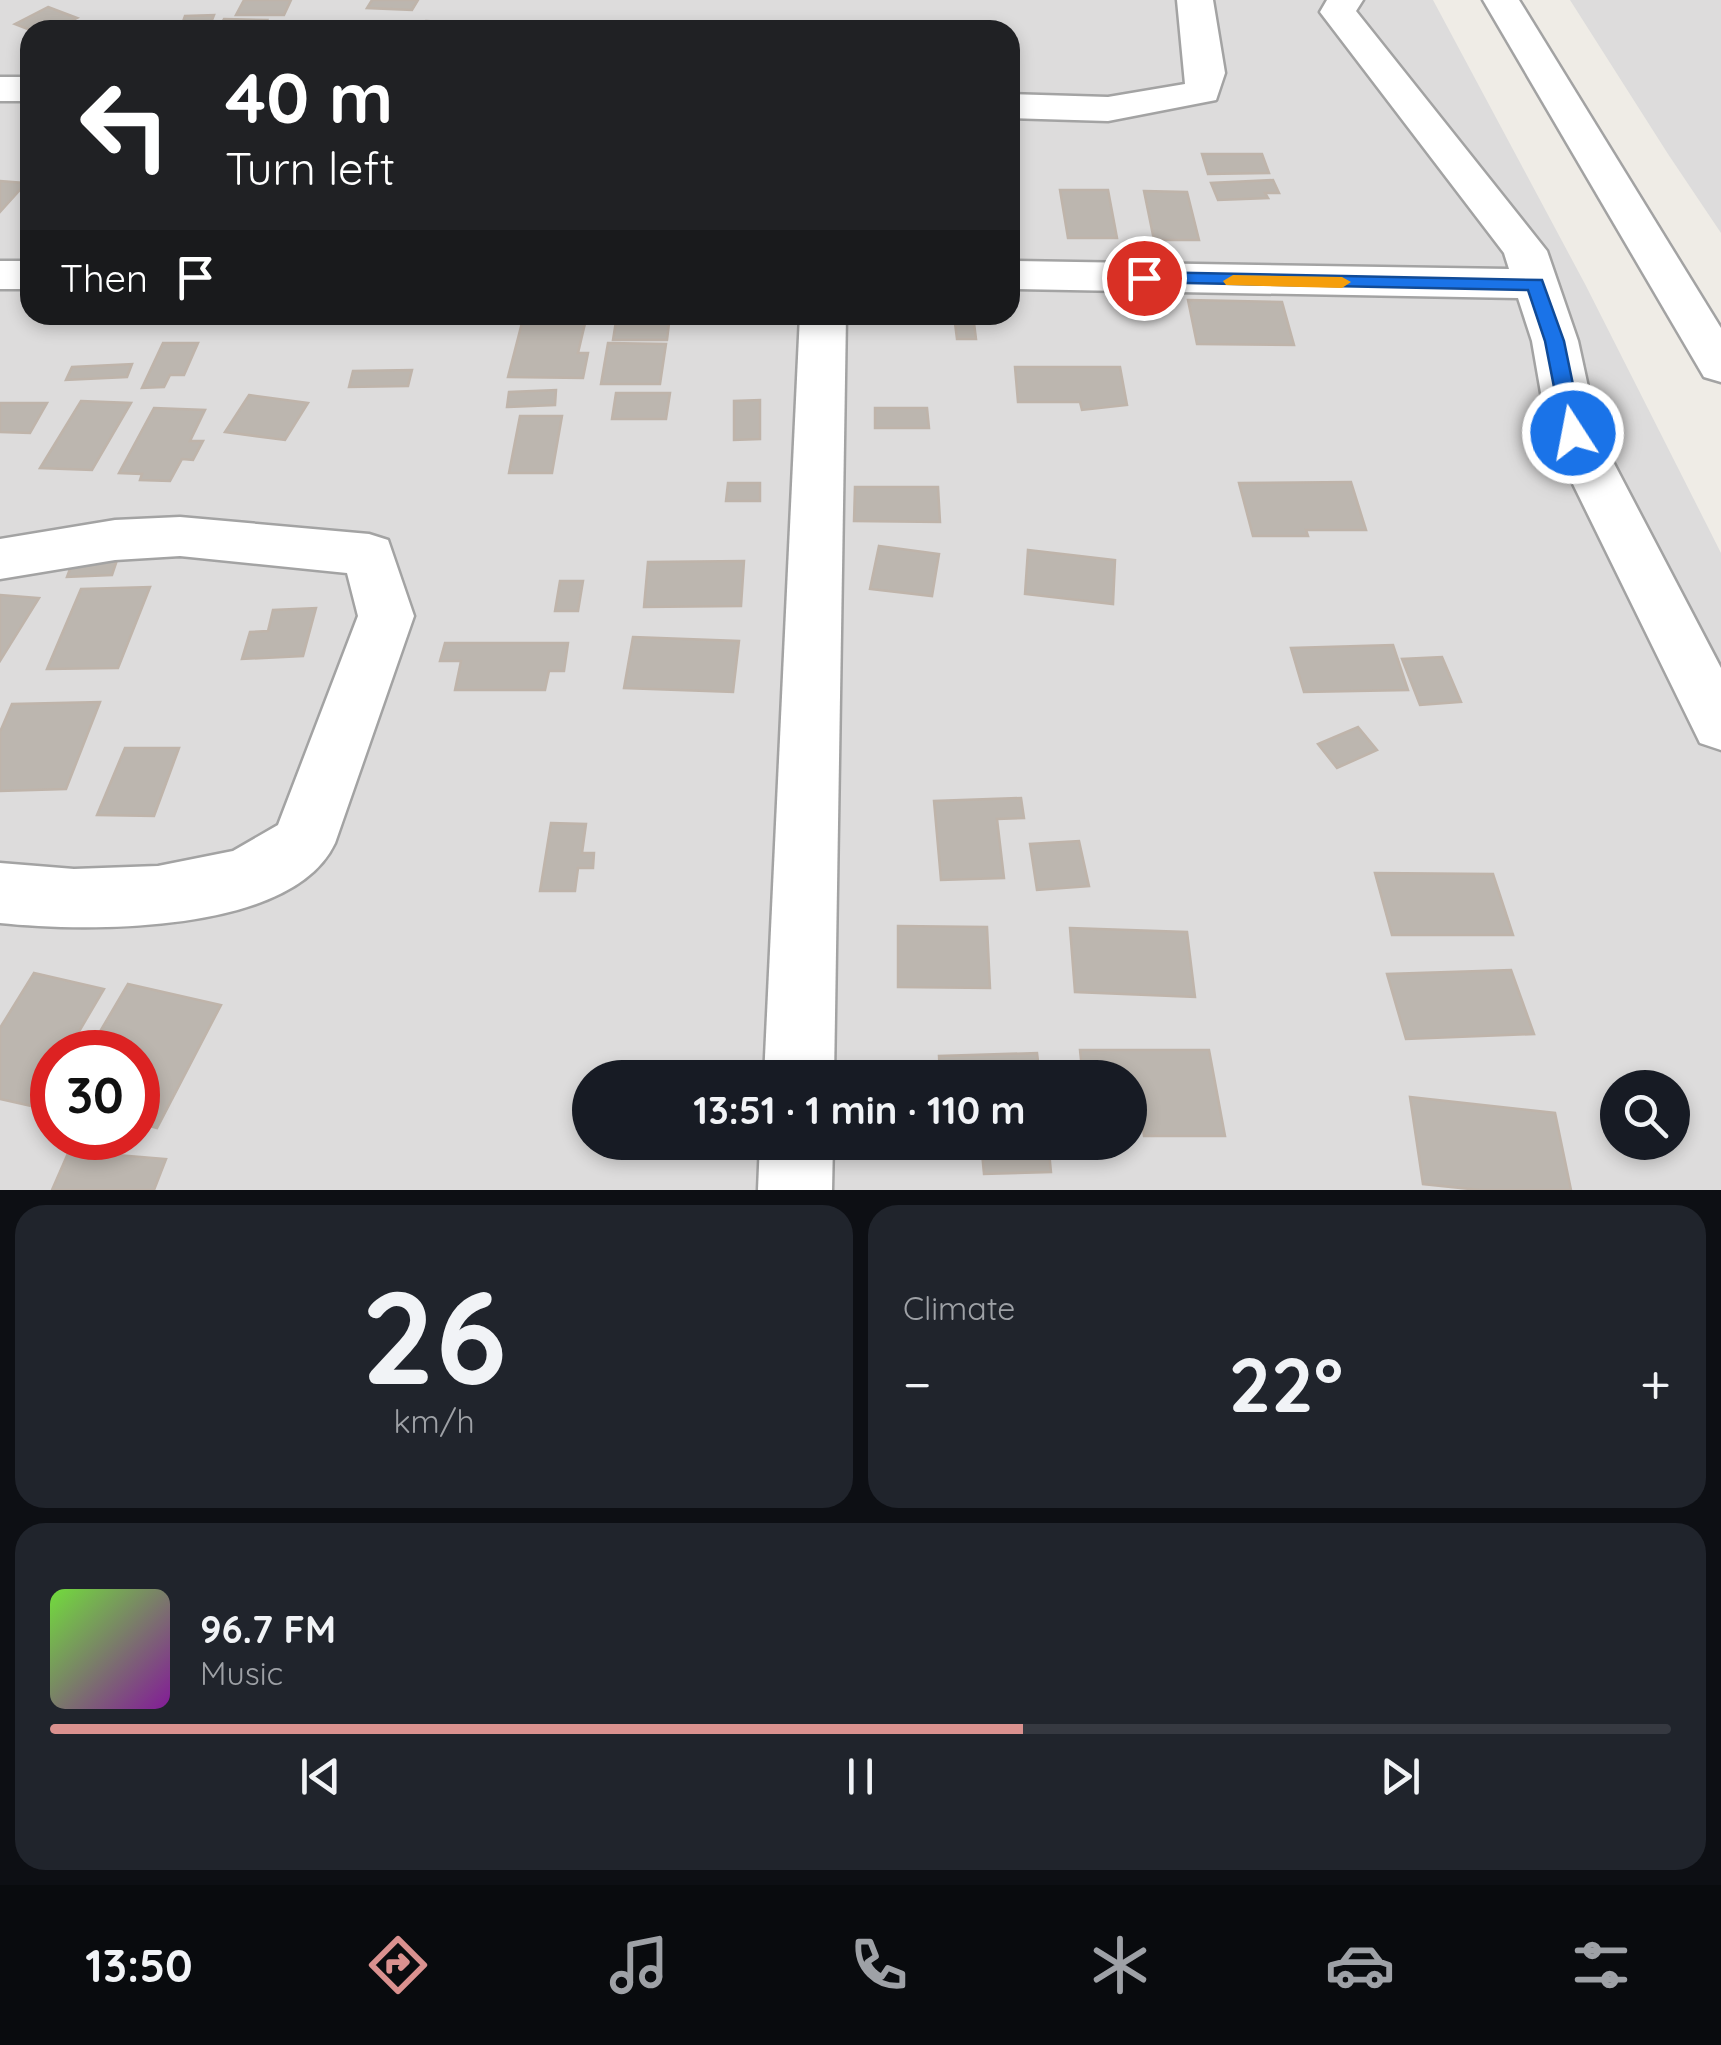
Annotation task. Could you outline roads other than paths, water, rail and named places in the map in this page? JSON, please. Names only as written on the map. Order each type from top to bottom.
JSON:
[{"type":"street","points":[[1020,106],[1108,109],[1202,92],[1206,73],[1194,0]]},
{"type":"street","points":[[1345,0],[1338,12],[1525,250],[1555,341],[1573,433],[1721,725]]},
{"type":"street","points":[[1501,0],[1721,366]]},
{"type":"street","points":[[1020,275],[1536,284]]},
{"type":"street","points":[[800,1060],[823,325]]},
{"type":"street","points":[[0,559],[155,536],[274,542],[329,553],[369,554],[386,616],[304,843],[284,860],[234,880],[166,892],[72,902],[0,894]]},
{"type":"street","points":[[795,1190],[796,1160]]}]
